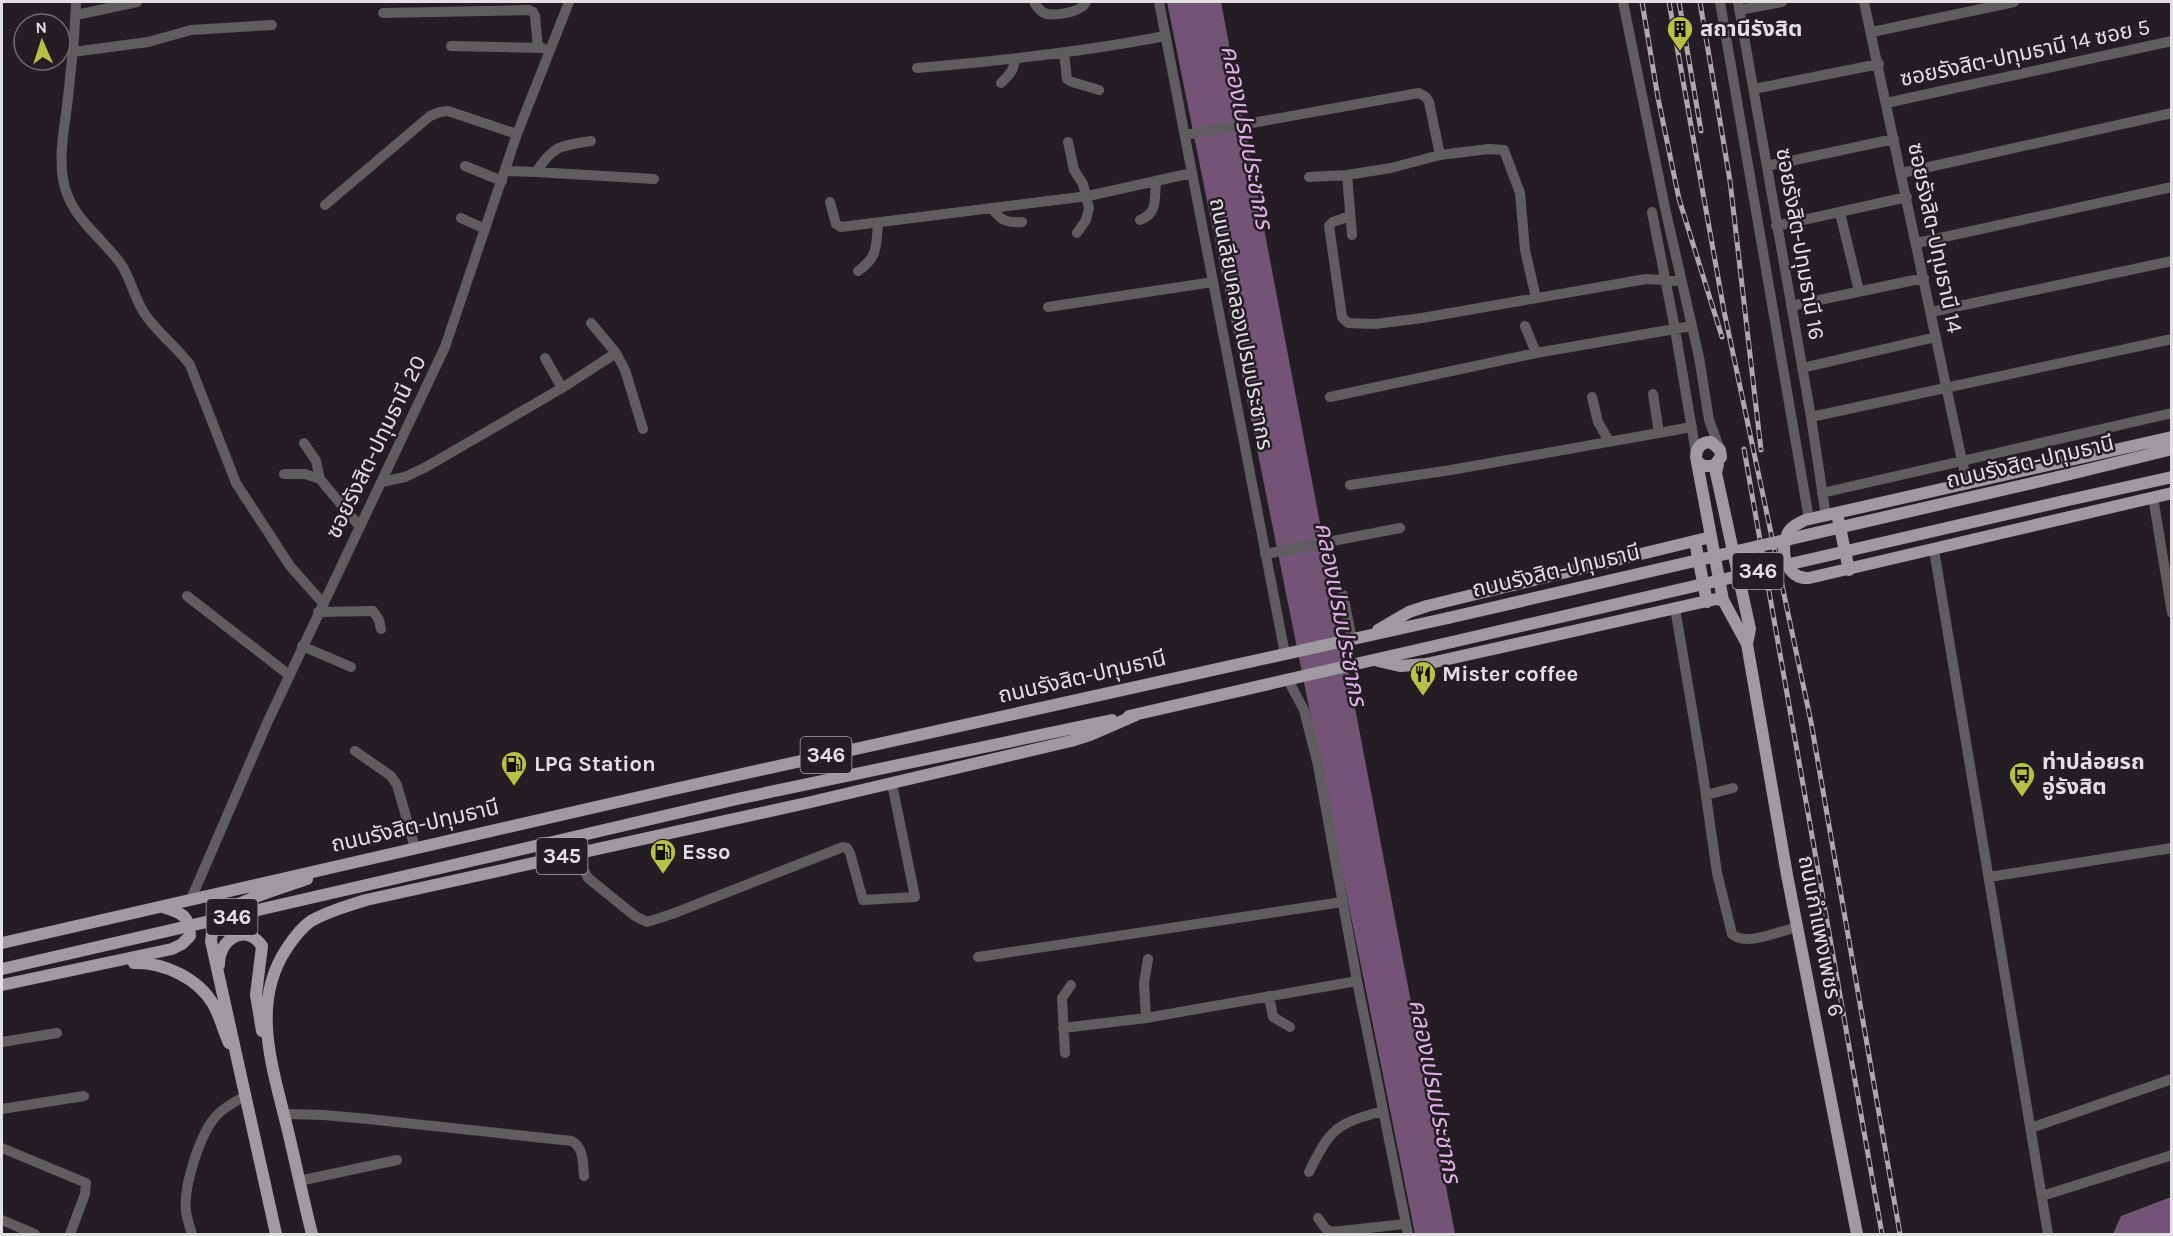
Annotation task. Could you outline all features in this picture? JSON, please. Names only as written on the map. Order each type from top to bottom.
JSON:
[{"type":"main road","points":[[2172,437],[1809,519],[1794,525],[1786,537],[1785,557],[1794,575],[1800,579],[1809,578],[2172,493]]},
{"type":"main road","points":[[1711,442],[1720,450],[1721,457],[1718,464],[1707,467],[1699,452],[1711,442]]},
{"type":"main road","name":"ถนนรังสิต-ปทุมธานี","points":[[2,943],[359,860],[1448,618],[2172,449]]},
{"type":"main road","name":"ถนนกำแพงเพชร 6","points":[[1699,452],[1723,600],[1747,644],[1797,927],[1856,1234]]},
{"type":"main road","name":"ถนนกำแพงเพชร 6","points":[[1718,464],[1716,473],[1750,629],[1747,644]]},
{"type":"main road","name":"ถนนรังสิต-ปทุมธานี","points":[[2,969],[737,799],[1136,715],[2172,477]]},
{"type":"main road","points":[[1831,515],[1849,570]]},
{"type":"main road","points":[[1367,636],[1409,612],[1427,606],[1711,537]]},
{"type":"main road","points":[[1695,542],[1707,602]]},
{"type":"main road","points":[[1375,660],[1400,666],[1426,664],[1675,608],[1723,600]]},
{"type":"main road","name":"345","points":[[312,1234],[274,1080],[267,1024],[268,990],[276,965],[290,942],[309,922],[335,909],[366,900],[892,784],[1071,741],[1136,715]]},
{"type":"main road","points":[[225,999],[211,941],[213,923],[224,912],[235,906],[359,860]]},
{"type":"main road","points":[[2,985],[172,949],[182,944],[190,936],[190,924],[184,914],[162,906]]},
{"type":"main road","points":[[274,1080],[257,1008],[256,982],[262,946],[257,939],[247,934],[236,935],[222,948],[219,966],[276,1234]]},
{"type":"main road","points":[[106,964],[154,964],[188,978],[204,991],[213,1004],[238,1063]]},
{"type":"street","points":[[76,2],[62,148],[63,179],[74,211],[120,264],[146,316],[182,353],[190,365],[236,483],[290,566],[320,607],[373,611],[381,628]]},
{"type":"street","points":[[76,15],[137,2]]},
{"type":"street","name":"ซอยรังสิต-ปทุมธานี 20","points":[[191,899],[302,646],[451,334],[517,134],[569,2]]},
{"type":"street","points":[[1034,2],[1042,12],[1049,14],[1079,10],[1086,2]]},
{"type":"street","name":"ถนนเลียบคลองเปรมประชากร","points":[[1159,2],[1187,135],[1192,173],[1267,554],[1289,653]]},
{"type":"street","points":[[1623,2],[1692,326],[1709,420],[1720,450]]},
{"type":"street","points":[[1720,2],[1809,519]]},
{"type":"street","points":[[1738,6],[1782,2]]},
{"type":"street","name":"ซอยรังสิต-ปทุมธานี 14","points":[[1864,2],[1967,484]]},
{"type":"street","points":[[1872,32],[2014,2]]},
{"type":"street","name":"ซอยรังสิต-ปทุมธานี 16","points":[[1738,6],[1822,493],[1831,515]]},
{"type":"street","points":[[383,13],[529,10],[535,16],[538,48]]},
{"type":"street","points":[[73,52],[148,42],[191,30],[273,25]]},
{"type":"street","points":[[917,68],[1064,53],[1165,36]]},
{"type":"street","name":"ซอยรังสิต-ปทุมธานี 14 ซอย 5","points":[[1886,103],[2172,40]]},
{"type":"street","points":[[451,46],[549,49]]},
{"type":"street","points":[[1064,53],[1067,79],[1099,90]]},
{"type":"street","points":[[1001,83],[1015,67],[1015,59]]},
{"type":"street","points":[[1754,89],[1879,64]]},
{"type":"street","points":[[1187,135],[1419,93],[1429,102],[1440,155]]},
{"type":"street","points":[[325,205],[430,116],[440,112],[458,114],[517,134]]},
{"type":"street","points":[[1902,173],[2172,113]]},
{"type":"street","points":[[1767,166],[1894,139]]},
{"type":"street","points":[[536,172],[555,149],[564,145],[591,141]]},
{"type":"street","points":[[1068,142],[1074,170],[1088,196],[1089,215],[1077,233]]},
{"type":"street","points":[[1309,177],[1347,175],[1391,168],[1440,155],[1489,149],[1504,150],[1520,193],[1525,250],[1536,298]]},
{"type":"street","points":[[465,166],[503,176],[536,172],[654,179]]},
{"type":"street","points":[[830,202],[838,226],[878,224],[950,212],[1088,196],[1192,173]]},
{"type":"street","points":[[1347,175],[1352,235]]},
{"type":"street","points":[[1140,220],[1148,217],[1153,211],[1155,183]]},
{"type":"street","points":[[1917,243],[2172,187]]},
{"type":"street","points":[[1776,226],[1907,197]]},
{"type":"street","points":[[992,208],[996,216],[1003,220],[1022,222]]},
{"type":"street","points":[[1652,212],[1692,427],[1699,452]]},
{"type":"street","points":[[1840,213],[1859,291]]},
{"type":"street","points":[[1350,216],[1333,222],[1329,226],[1342,317],[1348,323],[1375,324],[1422,318],[1647,279],[1681,281]]},
{"type":"street","points":[[461,218],[485,229]]},
{"type":"street","points":[[858,271],[870,263],[874,255],[878,224]]},
{"type":"street","points":[[1931,312],[2172,261]]},
{"type":"street","points":[[1791,306],[1924,278]]},
{"type":"street","points":[[1048,307],[1213,282]]},
{"type":"street","points":[[591,323],[616,353],[625,370],[644,429]]},
{"type":"street","points":[[1525,326],[1536,353]]},
{"type":"street","points":[[1330,397],[1536,353],[1692,326]]},
{"type":"street","points":[[1802,368],[1936,337]]},
{"type":"street","points":[[1810,417],[2172,339]]},
{"type":"street","points":[[382,482],[405,477],[426,467],[616,353]]},
{"type":"street","points":[[545,358],[561,388]]},
{"type":"street","points":[[1653,394],[1659,433]]},
{"type":"street","points":[[1593,397],[1598,422],[1609,441]]},
{"type":"street","points":[[1822,493],[2172,413]]},
{"type":"street","points":[[1699,452],[1706,437],[1709,420]]},
{"type":"street","points":[[1350,484],[1463,468],[1692,427]]},
{"type":"street","points":[[304,443],[316,462],[320,479],[360,527]]},
{"type":"street","points":[[284,474],[305,474],[320,479]]},
{"type":"street","points":[[2153,497],[2168,564],[2172,613]]},
{"type":"street","points":[[1267,554],[1400,528]]},
{"type":"street","points":[[1934,550],[2048,1234]]},
{"type":"street","points":[[187,596],[289,675]]},
{"type":"street","points":[[1343,596],[1350,640]]},
{"type":"street","points":[[1675,608],[1717,873],[1732,934],[1738,939],[1749,940],[1797,927]]},
{"type":"street","points":[[302,646],[351,667]]},
{"type":"street","points":[[1293,679],[1309,723],[1406,1229],[1332,1232],[1325,1228],[1318,1218]]},
{"type":"street","points":[[355,751],[391,776],[397,785],[415,848]]},
{"type":"street","points":[[576,853],[588,878],[635,916],[647,922],[843,847],[847,848],[850,853],[863,900],[915,897],[892,784]]},
{"type":"street","points":[[1706,795],[1733,788]]},
{"type":"street","points":[[1989,877],[2172,848]]},
{"type":"street","points":[[978,957],[1342,902]]},
{"type":"street","points":[[1146,1018],[1144,983],[1148,959]]},
{"type":"street","points":[[1063,1028],[1146,1018],[1357,981]]},
{"type":"street","points":[[1065,1053],[1062,998],[1071,985]]},
{"type":"street","points":[[1269,996],[1273,1017],[1290,1027]]},
{"type":"street","points":[[2,1042],[57,1033]]},
{"type":"street","points":[[2031,1128],[2172,1079]]},
{"type":"street","points":[[189,1231],[186,1212],[187,1186],[198,1149],[218,1114],[245,1095]]},
{"type":"street","points":[[2,1109],[84,1096]]},
{"type":"street","points":[[1309,1172],[1329,1135],[1337,1128],[1348,1122],[1383,1111]]},
{"type":"street","points":[[284,1114],[357,1118],[572,1141],[581,1149],[584,1176]]},
{"type":"street","points":[[2,1148],[86,1183],[85,1194],[70,1234]]},
{"type":"street","points":[[2042,1196],[2172,1155]]},
{"type":"street","points":[[298,1181],[397,1160]]},
{"type":"street","points":[[2,1220],[35,1234]]},
{"type":"shaded area","name":"คลองเปรมประชากร","points":[[1167,2],[1221,2],[1455,1234],[1415,1234]]},
{"type":"shaded area","points":[[2171,1197],[2171,1234],[2113,1234],[2121,1216]]},
{"type":"railway","points":[[1642,2],[1658,98],[1679,199],[1722,337]]},
{"type":"railway","points":[[1669,2],[1724,311],[1811,722],[1900,1234]]},
{"type":"railway","points":[[1679,2],[1701,131]]},
{"type":"railway","points":[[1700,2],[1730,181],[1761,450]]},
{"type":"railway","points":[[1744,449],[1882,1234]]},
{"type":"place","name":"สถานีรังสิต","points":[[1680,52]]},
{"type":"place","name":"Mister coffee","points":[[1423,697]]},
{"type":"place","name":"LPG Station","points":[[514,787]]},
{"type":"place","name":"ท่าปล่อยรถ อู่รังสิต","points":[[2022,798]]},
{"type":"place","name":"Esso","points":[[663,875]]}]
